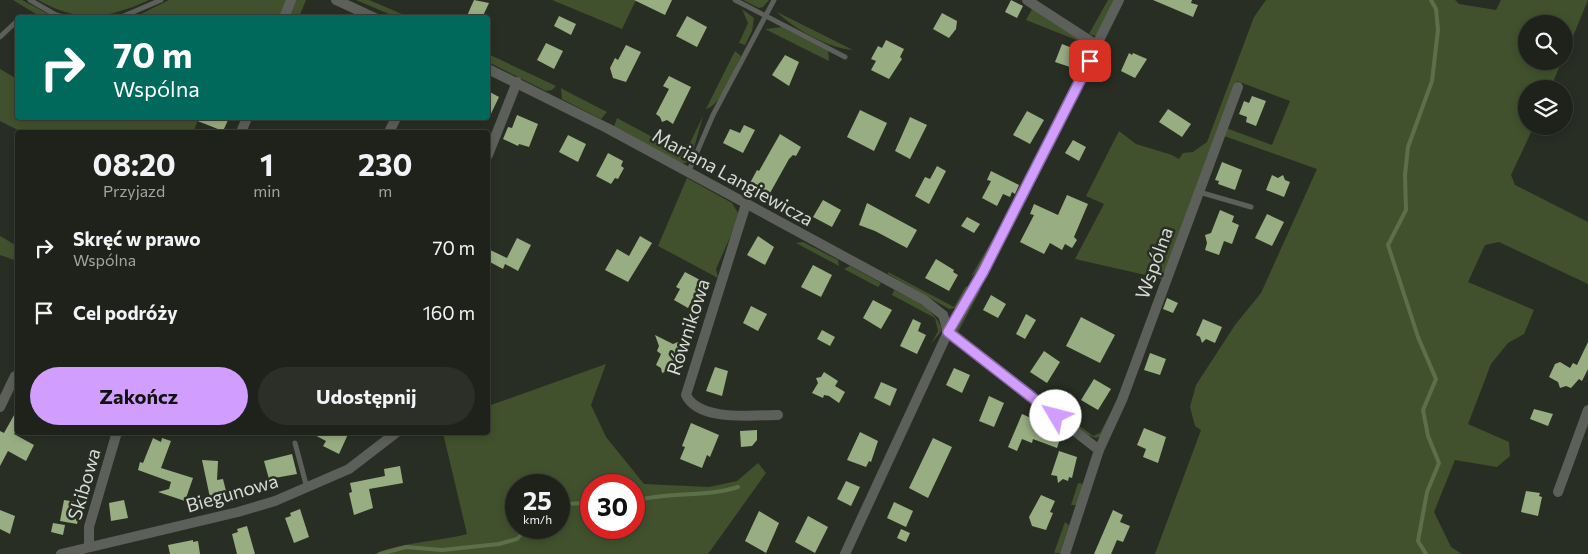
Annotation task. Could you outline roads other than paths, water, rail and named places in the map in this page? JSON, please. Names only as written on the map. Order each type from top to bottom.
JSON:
[{"type":"street","points":[[285,15],[290,0]]},
{"type":"street","points":[[336,0],[368,15]]},
{"type":"street","points":[[1027,0],[1098,46]]},
{"type":"street","points":[[846,554],[948,332],[983,272],[1098,46],[1119,0]]},
{"type":"street","name":"Mariana Langiewicza","points":[[490,70],[607,128],[924,300],[943,315],[948,332]]},
{"type":"street","points":[[490,149],[517,82]]},
{"type":"street","name":"Wspólna","points":[[1064,554],[1099,450],[1122,400],[1238,87]]},
{"type":"street","name":"Równikowa","points":[[746,204],[686,395],[693,404],[715,414],[778,415]]},
{"type":"street","points":[[948,332],[1099,450]]},
{"type":"street","points":[[0,407],[15,376]]},
{"type":"street","points":[[1558,492],[1588,410]]},
{"type":"street","name":"Skibowa","points":[[89,546],[89,528],[116,435]]},
{"type":"street","name":"Biegunowa","points":[[61,554],[238,512],[307,488],[349,469],[393,435]]},
{"type":"lane","points":[[30,0],[59,15]]},
{"type":"lane","points":[[126,15],[161,0]]},
{"type":"lane","points":[[735,0],[845,57]]},
{"type":"lane","points":[[688,173],[713,115],[774,0]]},
{"type":"lane","points":[[0,37],[15,23]]},
{"type":"lane","points":[[1198,192],[1251,207]]},
{"type":"lane","points":[[295,443],[307,488]]},
{"type":"waterway","points":[[1426,554],[1418,541],[1427,492],[1439,463],[1428,436],[1423,410],[1436,379],[1418,337],[1388,245],[1406,210],[1405,175],[1408,147],[1432,81],[1438,30],[1436,9],[1431,0]]},
{"type":"waterway","points":[[645,498],[712,492],[738,487]]},
{"type":"waterway","points":[[570,504],[580,503]]},
{"type":"waterway","points":[[380,554],[406,547],[442,550],[499,544],[517,539]]}]
